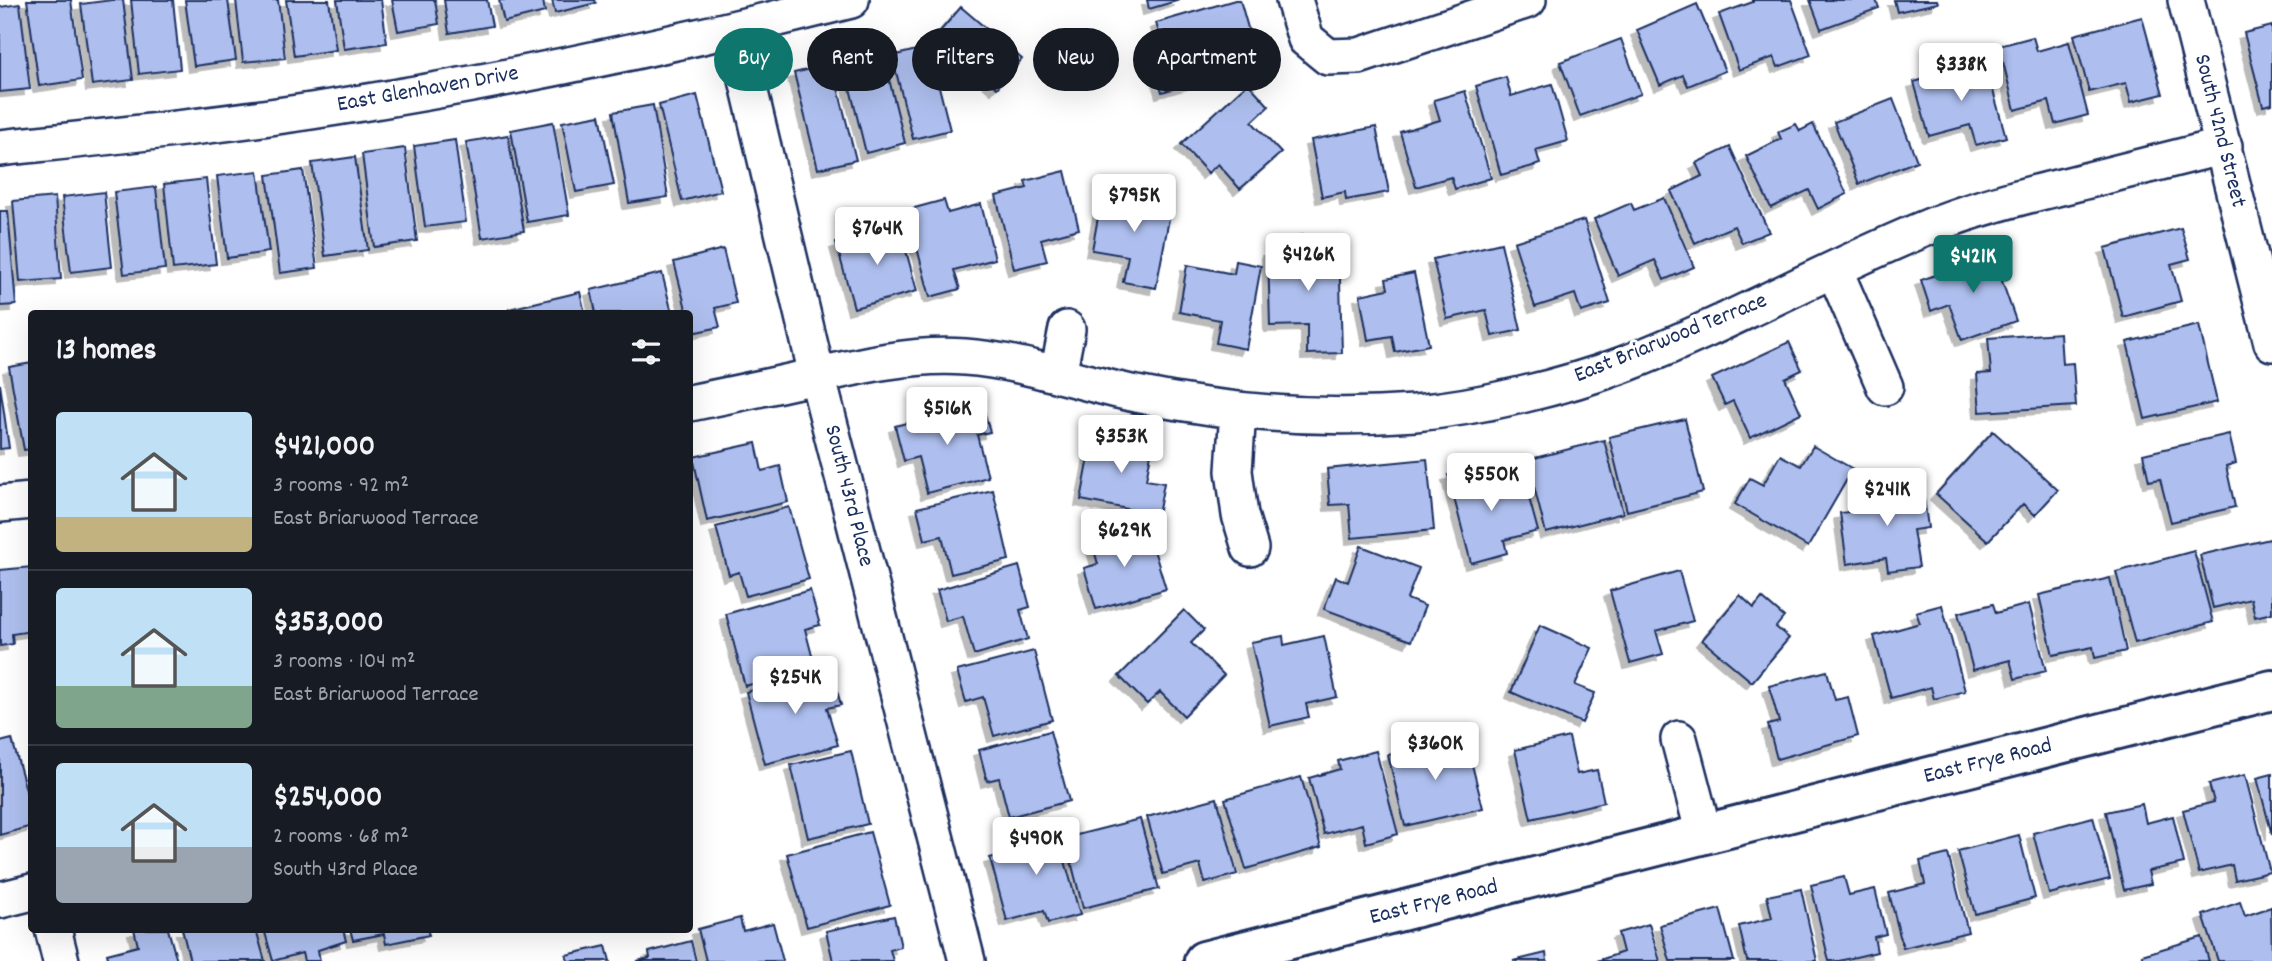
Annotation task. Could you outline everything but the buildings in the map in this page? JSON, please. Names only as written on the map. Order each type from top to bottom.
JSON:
[{"type":"street","name":"East Glenhaven Drive","points":[[739,28],[851,0]]},
{"type":"street","points":[[1294,0],[1306,39],[1328,57],[1359,56],[1528,0]]},
{"type":"street","name":"South 42nd Street","points":[[2186,0],[2270,326]]},
{"type":"street","name":"East Glenhaven Drive","points":[[0,148],[177,129],[338,107],[492,79],[714,33]]},
{"type":"street","name":"South 43rd Place","points":[[750,91],[817,375],[967,961]]},
{"type":"street","name":"East Briarwood Terrace","points":[[693,402],[817,375],[914,358],[964,357],[1016,363],[1136,394],[1238,410],[1338,415],[1416,413],[1481,403],[1560,385],[1623,365],[1719,324],[1933,225],[1999,202],[2224,146]]},
{"type":"street","points":[[1834,269],[1885,387]]},
{"type":"street","points":[[1058,374],[1067,329]]},
{"type":"street","points":[[1238,410],[1234,471],[1240,515],[1250,548]]},
{"type":"street","points":[[0,503],[28,501]]},
{"type":"street","name":"East Frye Road","points":[[1204,961],[2272,690]]},
{"type":"street","points":[[1679,739],[1704,834]]},
{"type":"street","points":[[0,900],[28,893]]},
{"type":"street","points":[[54,933],[61,961]]}]
